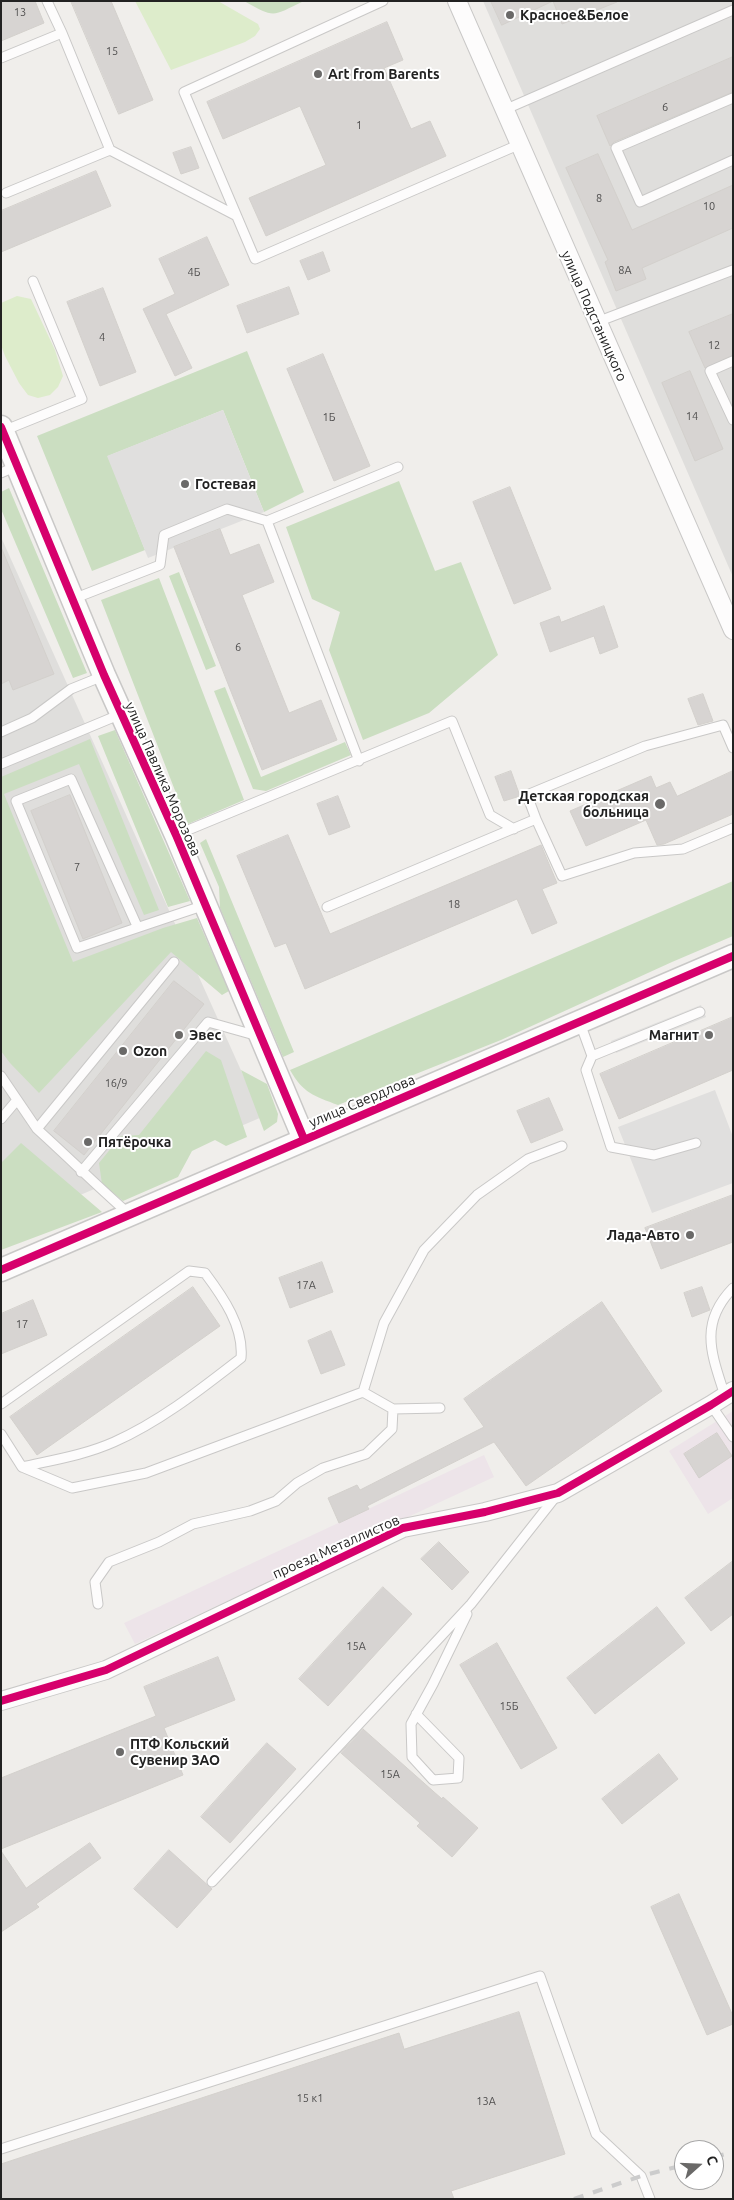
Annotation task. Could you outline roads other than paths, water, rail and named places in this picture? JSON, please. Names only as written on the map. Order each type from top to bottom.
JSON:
[{"type":"street","name":"улица Подстаницкого","points":[[457,1],[518,145],[733,630]]},
{"type":"street","name":"улица Павлика Морозова","points":[[2,429],[9,470],[73,599],[121,714],[176,835],[304,1139]]},
{"type":"street","name":"улица Свердлова","points":[[1,1270],[733,956]]},
{"type":"street","name":"проезд Металлистов","points":[[1,1701],[106,1670],[403,1528],[485,1512],[558,1493],[723,1397]]},
{"type":"lane","points":[[47,1],[110,150],[235,215]]},
{"type":"lane","points":[[383,1],[184,92],[255,259],[518,145]]},
{"type":"lane","points":[[503,110],[733,10]]},
{"type":"lane","points":[[1,58],[62,33]]},
{"type":"lane","points":[[733,98],[616,148],[640,202],[733,160]]},
{"type":"lane","points":[[6,193],[110,150]]},
{"type":"lane","points":[[597,322],[733,270]]},
{"type":"lane","points":[[2,429],[82,399],[33,281]]},
{"type":"lane","points":[[733,361],[710,371],[733,420]]},
{"type":"lane","points":[[73,599],[160,565],[164,534],[226,509],[267,521],[398,467]]},
{"type":"lane","points":[[267,521],[359,761]]},
{"type":"lane","points":[[1,732],[32,718],[71,689],[104,675]]},
{"type":"lane","points":[[1,764],[121,714]]},
{"type":"lane","points":[[176,835],[452,721],[490,815],[514,829]]},
{"type":"lane","points":[[733,748],[723,725],[645,746],[528,795],[536,819],[562,876],[634,854],[684,849],[733,828]]},
{"type":"lane","points":[[137,926],[71,778],[16,801],[77,948],[137,926],[205,905]]},
{"type":"lane","points":[[327,907],[536,819]]},
{"type":"lane","points":[[37,1129],[174,962]]},
{"type":"lane","points":[[592,1056],[700,1012]]},
{"type":"lane","points":[[81,1172],[208,1022],[261,1037]]},
{"type":"lane","points":[[580,1023],[592,1056],[586,1070],[611,1147],[654,1155],[696,1143]]},
{"type":"lane","points":[[1,1076],[37,1129],[73,1162],[81,1172],[129,1214]]},
{"type":"lane","points":[[1,1119],[17,1100]]},
{"type":"lane","points":[[363,1392],[384,1323],[424,1250],[477,1195],[528,1159],[562,1146]]},
{"type":"lane","points":[[1,1404],[189,1271],[205,1273],[221,1294],[236,1327],[242,1346],[242,1358],[166,1414],[105,1445],[78,1455],[22,1467]]},
{"type":"lane","points":[[733,1288],[721,1301],[712,1321],[711,1352],[733,1437]]},
{"type":"lane","points":[[1,1434],[22,1467],[72,1488],[146,1473],[363,1392],[394,1409],[440,1408]]},
{"type":"lane","points":[[98,1604],[95,1582],[109,1562],[159,1542],[193,1524],[250,1511],[276,1501],[297,1483],[323,1468],[366,1454],[392,1429],[394,1409]]},
{"type":"lane","points":[[212,1882],[471,1604],[558,1493]]},
{"type":"lane","points":[[416,1714],[459,1758],[458,1778],[433,1780],[412,1757],[410,1724],[433,1684],[471,1604]]},
{"type":"lane","points":[[1,2149],[540,1976],[596,2134],[641,2176],[650,2199]]},
{"type":"railway","points":[[724,2154],[733,2152]]},
{"type":"railway","points":[[574,2199],[641,2176],[674,2168]]},
{"type":"place","name":"Красное&Белое","points":[[510,15]]},
{"type":"place","name":"Art from Barents","points":[[318,74]]},
{"type":"place","name":"Гостевая","points":[[185,484]]},
{"type":"place","name":"Детская городская больница","points":[[660,804]]},
{"type":"place","name":"Эвес","points":[[179,1035]]},
{"type":"place","name":"Магнит","points":[[709,1035]]},
{"type":"place","name":"Ozon","points":[[123,1051]]},
{"type":"place","name":"Пятёрочка","points":[[88,1142]]},
{"type":"place","name":"Лада-Авто","points":[[690,1235]]},
{"type":"place","name":"ПТФ Кольский Сувенир ЗАО","points":[[120,1752]]}]
